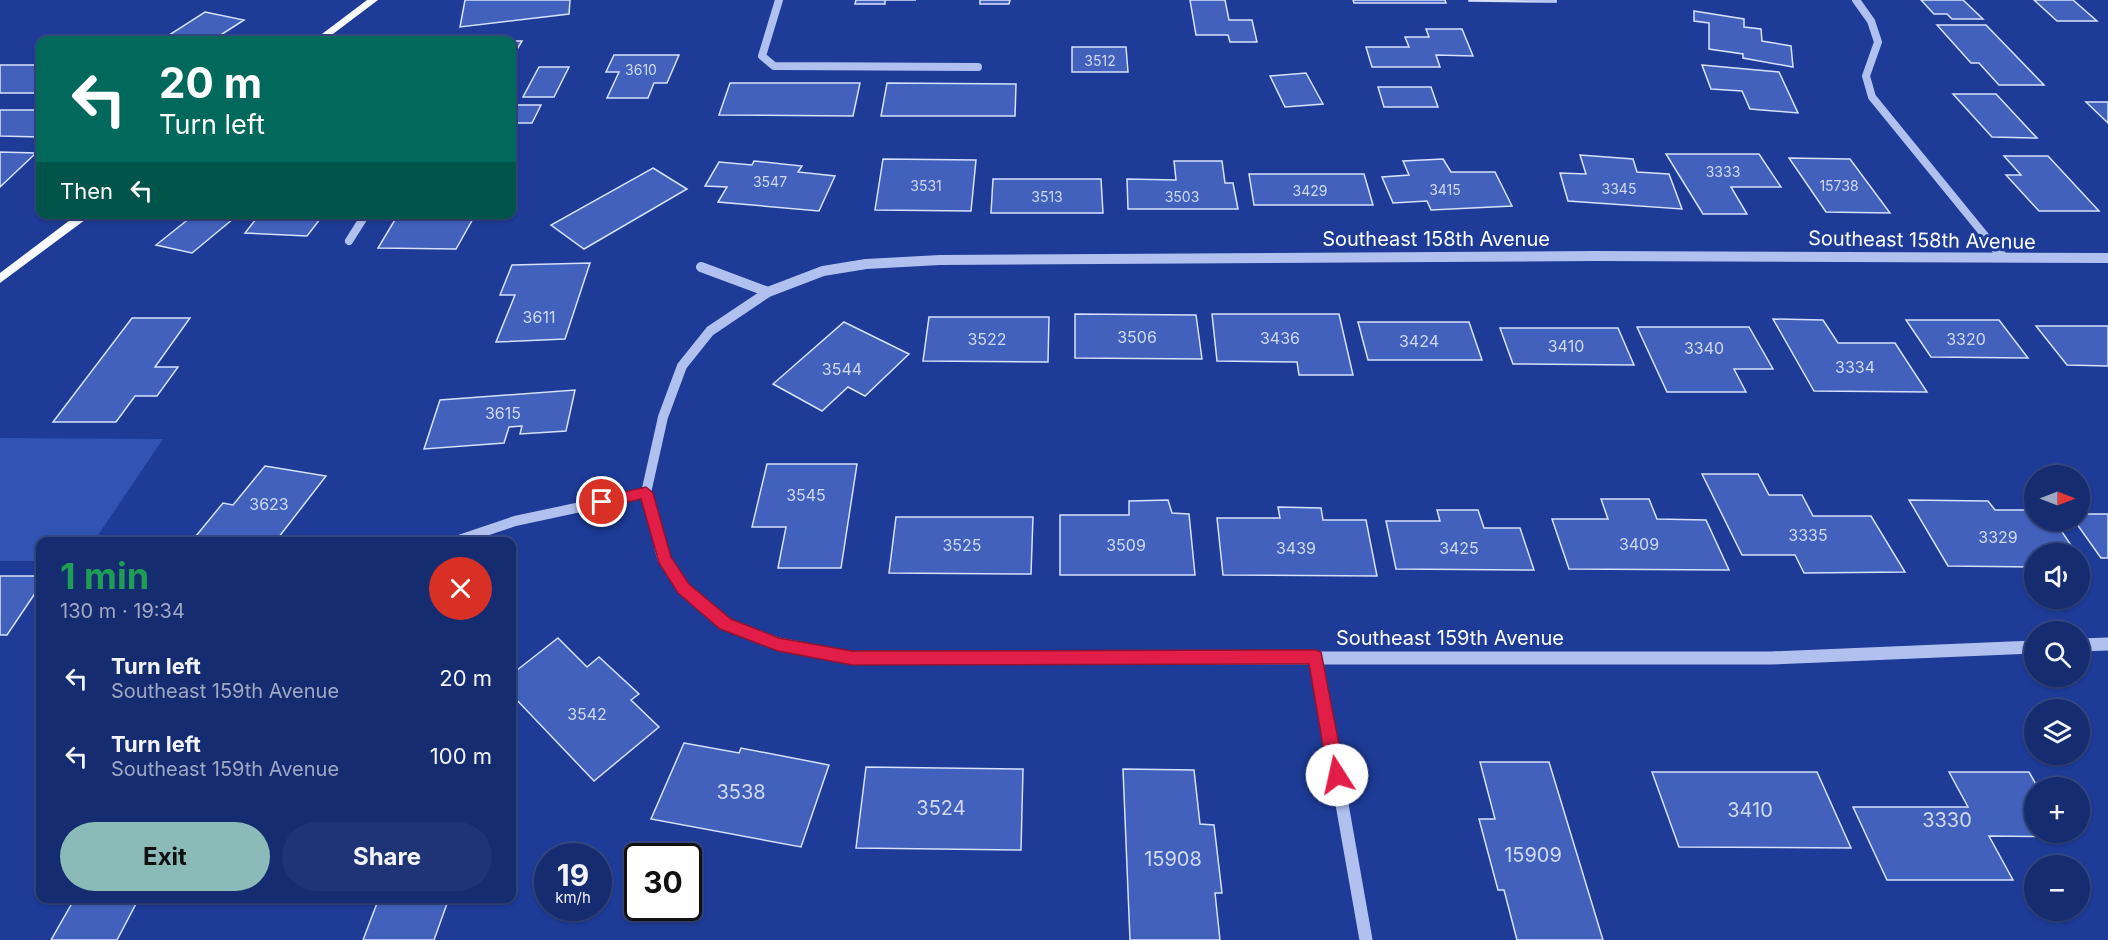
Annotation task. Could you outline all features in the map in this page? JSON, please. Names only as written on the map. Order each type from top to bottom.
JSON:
[{"type":"main road","points":[[324,36],[373,0]]},
{"type":"main road","points":[[0,279],[80,219]]},
{"type":"street","points":[[779,0],[762,56],[774,66],[792,68],[978,67]]},
{"type":"street","points":[[1856,0],[1871,21],[1878,42],[1866,76],[1872,97],[2002,256]]},
{"type":"street","points":[[349,241],[363,219]]},
{"type":"street","name":"Southeast 158th Avenue","points":[[646,493],[663,417],[682,366],[710,332],[768,292],[823,271],[866,264],[940,260],[2002,256],[2048,259],[2108,258]]},
{"type":"street","points":[[701,267],[768,292]]},
{"type":"street","points":[[468,537],[515,521],[646,493]]},
{"type":"street","name":"Southeast 159th Avenue","points":[[646,493],[664,559],[684,589],[725,624],[778,644],[852,658],[1771,658],[2024,647]]},
{"type":"street","points":[[2090,645],[2108,644]]},
{"type":"street","points":[[1316,657],[1366,940]]},
{"type":"shaded area","points":[[0,438],[163,439],[97,537],[36,537],[36,561],[0,561]]},
{"type":"building","points":[[465,0],[570,0],[569,14],[460,27]]},
{"type":"building","points":[[856,0],[885,0],[885,4],[855,4]]},
{"type":"building","points":[[980,0],[1010,0],[1009,4],[980,4]]},
{"type":"building","points":[[1190,0],[1225,0],[1229,20],[1252,20],[1257,42],[1230,42],[1228,35],[1196,35]]},
{"type":"building","points":[[1353,0],[1445,0],[1446,3],[1354,3]]},
{"type":"building","points":[[1556,0],[1556,2],[1469,1]]},
{"type":"building","points":[[1921,0],[1963,0],[1983,19],[1952,19],[1947,14],[1934,14]]},
{"type":"building","points":[[2034,0],[2073,0],[2097,21],[2057,21]]},
{"type":"building","points":[[1694,11],[1744,19],[1744,27],[1761,29],[1762,41],[1791,46],[1793,67],[1743,58],[1743,54],[1709,49],[1709,23],[1694,21]]},
{"type":"building","points":[[205,12],[244,20],[219,36],[169,35]]},
{"type":"building","points":[[1937,25],[1986,25],[2044,85],[1999,85],[1979,63],[1971,63]]},
{"type":"building","points":[[1426,29],[1462,29],[1473,56],[1436,55],[1440,67],[1372,67],[1366,47],[1409,47],[1405,37],[1429,37]]},
{"type":"building","points":[[516,41],[522,41],[516,51]]},
{"type":"building","points":[[1072,47],[1126,47],[1128,72],[1072,72]]},
{"type":"building","points":[[614,55],[679,55],[667,83],[654,83],[648,98],[607,98],[619,72],[606,72]]},
{"type":"building","points":[[0,65],[36,65],[36,93],[0,93]]},
{"type":"building","points":[[1702,65],[1779,72],[1798,113],[1750,109],[1742,91],[1711,89]]},
{"type":"building","points":[[539,67],[569,67],[554,97],[523,97]]},
{"type":"building","points":[[1306,73],[1323,104],[1285,107],[1270,76]]},
{"type":"building","points":[[730,83],[860,83],[853,116],[719,115]]},
{"type":"building","points":[[887,83],[1016,84],[1015,116],[881,116]]},
{"type":"building","points":[[1378,87],[1431,87],[1438,107],[1384,107]]},
{"type":"building","points":[[1953,94],[1996,94],[2037,138],[1992,137]]},
{"type":"building","points":[[2086,102],[2108,102],[2108,123]]},
{"type":"building","points":[[516,105],[541,105],[532,123],[516,123]]},
{"type":"building","points":[[0,110],[36,110],[36,137],[0,136]]},
{"type":"building","points":[[0,152],[36,153],[0,187]]},
{"type":"building","points":[[1666,154],[1759,154],[1781,187],[1731,187],[1747,214],[1703,214]]},
{"type":"building","points":[[1580,155],[1633,159],[1637,172],[1669,174],[1682,209],[1568,201],[1560,173],[1586,174]]},
{"type":"building","points":[[2004,156],[2048,156],[2099,211],[2039,211],[2006,175],[2021,175]]},
{"type":"building","points":[[1789,158],[1850,159],[1890,213],[1826,212]]},
{"type":"building","points":[[883,159],[976,160],[971,211],[875,210]]},
{"type":"building","points":[[1443,159],[1451,172],[1495,172],[1512,206],[1431,210],[1427,201],[1393,203],[1382,177],[1409,175],[1403,161]]},
{"type":"building","points":[[754,161],[802,166],[798,172],[835,176],[819,211],[718,202],[727,187],[705,186],[719,162],[752,165]]},
{"type":"building","points":[[1174,161],[1222,161],[1225,183],[1233,183],[1238,209],[1128,209],[1127,179],[1176,180]]},
{"type":"building","points":[[653,168],[687,189],[584,249],[551,225]]},
{"type":"building","points":[[1249,174],[1364,174],[1373,205],[1254,205]]},
{"type":"building","points":[[993,179],[1101,179],[1103,213],[991,213]]},
{"type":"building","points":[[189,219],[233,219],[192,253],[156,245]]},
{"type":"building","points":[[256,219],[320,219],[307,236],[245,233]]},
{"type":"building","points":[[395,219],[473,219],[456,249],[378,248]]},
{"type":"building","points":[[590,263],[565,339],[496,342],[515,295],[500,295],[512,265]]},
{"type":"building","points":[[1075,314],[1196,315],[1202,359],[1075,358]]},
{"type":"building","points":[[1212,314],[1339,314],[1353,375],[1299,375],[1297,362],[1217,361]]},
{"type":"building","points":[[929,317],[1049,317],[1048,362],[923,361]]},
{"type":"building","points":[[132,318],[190,318],[155,367],[178,367],[157,396],[135,396],[116,422],[53,422]]},
{"type":"building","points":[[1773,319],[1823,320],[1838,343],[1895,343],[1927,392],[1814,391]]},
{"type":"building","points":[[1906,320],[1999,320],[2028,358],[1931,357]]},
{"type":"building","points":[[844,322],[909,354],[865,396],[848,387],[822,411],[773,384]]},
{"type":"building","points":[[1358,322],[1469,322],[1482,360],[1368,360]]},
{"type":"building","points":[[2036,326],[2108,326],[2108,366],[2067,365]]},
{"type":"building","points":[[1637,327],[1749,327],[1773,369],[1734,369],[1746,392],[1667,392]]},
{"type":"building","points":[[1500,328],[1618,328],[1634,365],[1513,364]]},
{"type":"building","points":[[575,390],[566,431],[520,434],[522,426],[509,427],[504,443],[424,449],[440,400]]},
{"type":"building","points":[[767,464],[857,464],[841,568],[778,568],[786,527],[752,527]]},
{"type":"building","points":[[265,466],[326,476],[279,537],[195,537],[223,503],[233,505]]},
{"type":"building","points":[[1702,474],[1758,474],[1769,495],[1802,495],[1813,516],[1871,516],[1905,572],[1804,573],[1795,555],[1742,555]]},
{"type":"building","points":[[1601,499],[1649,499],[1657,519],[1706,520],[1729,570],[1569,569],[1552,519],[1608,519]]},
{"type":"building","points":[[1168,500],[1172,513],[1189,514],[1195,575],[1060,575],[1060,515],[1129,515],[1129,501]]},
{"type":"building","points":[[1909,500],[1988,501],[1995,510],[2024,510],[2024,531],[2061,531],[2070,543],[2024,543],[2024,567],[1948,566]]},
{"type":"building","points":[[1278,507],[1321,508],[1323,520],[1366,520],[1377,576],[1223,575],[1217,518],[1280,518]]},
{"type":"building","points":[[1437,510],[1478,510],[1484,528],[1520,528],[1534,570],[1396,569],[1386,521],[1440,521]]},
{"type":"building","points":[[2090,514],[2108,514],[2108,558],[2101,558],[2082,531],[2090,531]]},
{"type":"building","points":[[896,517],[1033,517],[1031,574],[889,573]]},
{"type":"building","points":[[0,576],[36,576],[36,592],[7,635],[0,635]]},
{"type":"building","points":[[558,638],[587,667],[599,657],[639,694],[631,700],[659,727],[594,781],[516,699],[516,671]]},
{"type":"building","points":[[684,743],[739,753],[741,748],[829,765],[801,847],[651,819]]},
{"type":"building","points":[[1480,762],[1549,762],[1603,940],[1517,940],[1504,890],[1498,890],[1479,819],[1495,819]]},
{"type":"building","points":[[866,767],[1023,769],[1021,850],[856,848]]},
{"type":"building","points":[[1123,769],[1194,770],[1200,824],[1214,825],[1222,893],[1215,893],[1220,940],[1130,940]]},
{"type":"building","points":[[1652,772],[1817,772],[1851,848],[1679,847]]},
{"type":"building","points":[[1949,772],[2029,772],[2032,777],[2024,777],[2024,836],[1989,836],[2013,880],[1887,880],[1853,807],[1968,807]]},
{"type":"building","points":[[72,903],[136,903],[117,940],[51,940]]},
{"type":"building","points":[[377,903],[447,903],[434,940],[363,940]]},
{"type":"route","points":[[602,502],[646,493],[664,559],[684,589],[725,624],[778,644],[852,658],[1316,657],[1337,775]]}]
